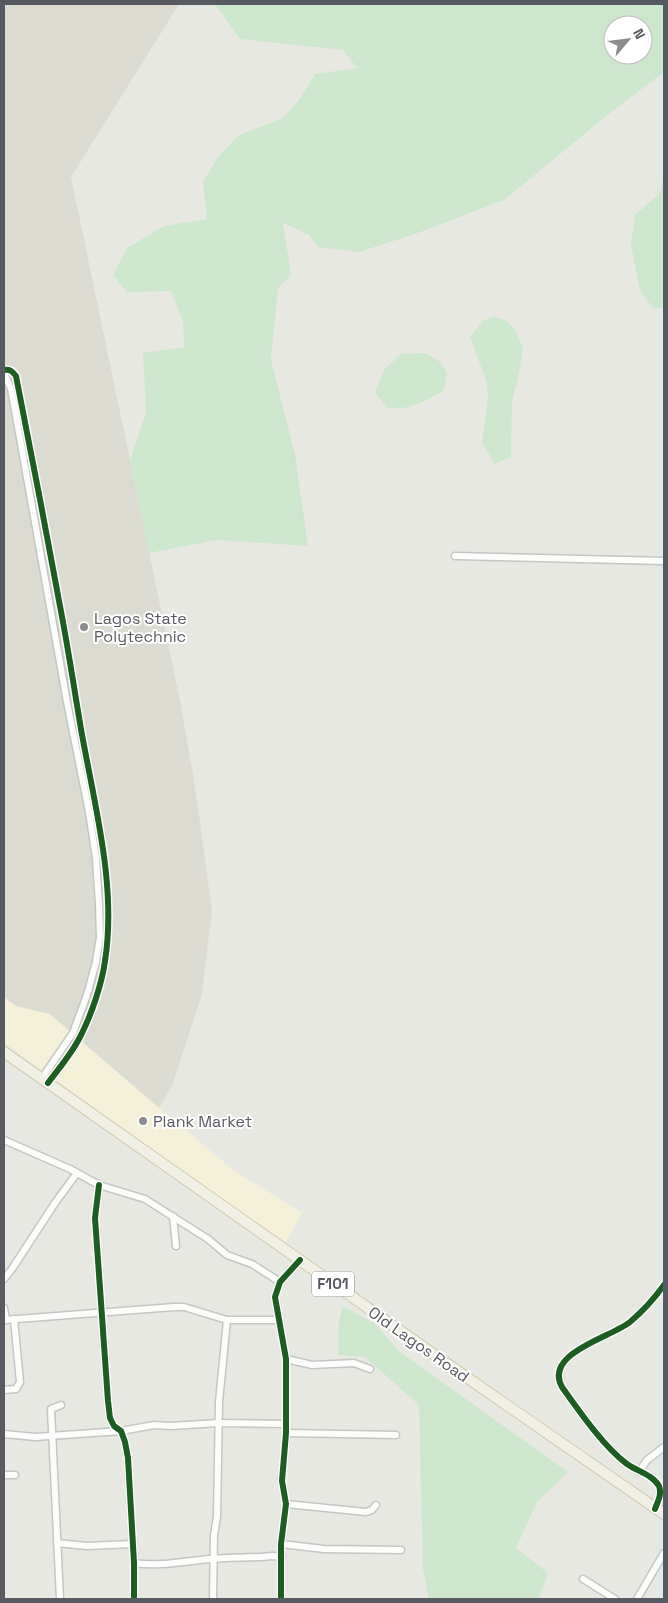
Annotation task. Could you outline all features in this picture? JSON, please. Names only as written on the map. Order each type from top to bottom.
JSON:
[{"type":"main road","name":"Old Lagos Road","points":[[4,1052],[660,1511]]},
{"type":"street","points":[[8,369],[16,376],[60,607],[104,856],[108,904],[108,937],[105,963],[95,998],[82,1034],[66,1059],[45,1081],[73,1033],[87,995],[96,962],[100,937],[99,904],[96,858],[89,812],[67,702],[11,390],[4,371],[8,369]]},
{"type":"street","points":[[455,556],[664,561]]},
{"type":"street","points":[[4,1140],[99,1185],[145,1199],[208,1239],[227,1255],[252,1264],[280,1282]]},
{"type":"street","points":[[4,1278],[77,1173]]},
{"type":"street","points":[[99,1185],[95,1218],[109,1412],[114,1426],[121,1432],[126,1442],[134,1563],[134,1599]]},
{"type":"street","points":[[173,1216],[176,1246]]},
{"type":"street","points":[[282,1599],[282,1544],[286,1504],[282,1481],[286,1433],[286,1359],[275,1297],[280,1282],[300,1260]]},
{"type":"street","points":[[660,1511],[660,1487],[650,1477],[639,1472],[614,1453],[562,1387],[558,1376],[564,1362],[575,1352],[629,1323],[649,1304],[664,1285]]},
{"type":"street","points":[[4,1308],[5,1320],[184,1307],[227,1320],[279,1320]]},
{"type":"street","points":[[4,1390],[16,1389],[20,1382],[14,1318]]},
{"type":"street","points":[[213,1599],[214,1534],[217,1517],[218,1423],[227,1320]]},
{"type":"street","points":[[286,1359],[312,1365],[354,1364],[370,1369]]},
{"type":"street","points":[[60,1599],[51,1409],[62,1406]]},
{"type":"street","points":[[4,1434],[35,1437],[121,1432],[154,1425],[171,1426],[218,1423],[286,1424]]},
{"type":"street","points":[[286,1433],[396,1435]]},
{"type":"street","points":[[639,1472],[647,1460],[664,1447]]},
{"type":"street","points":[[4,1475],[15,1475]]},
{"type":"street","points":[[286,1504],[366,1512],[376,1506]]},
{"type":"street","points":[[57,1543],[87,1546],[132,1544]]},
{"type":"street","points":[[282,1544],[343,1550],[401,1550]]},
{"type":"street","points":[[637,1599],[664,1553]]},
{"type":"street","points":[[134,1563],[146,1565],[213,1559],[282,1557]]},
{"type":"street","points":[[583,1579],[615,1599]]},
{"type":"shaded area","name":"Lagos State Polytechnic","points":[[4,4],[179,4],[71,177],[180,701],[194,780],[212,910],[202,994],[172,1086],[159,1108],[50,1014],[16,1006],[4,997]]},
{"type":"shaded area","name":"Plank Market","points":[[4,997],[16,1006],[50,1014],[233,1170],[302,1213],[285,1244],[4,1043]]},
{"type":"green space","points":[[215,4],[664,4],[664,72],[610,113],[504,200],[415,234],[359,252],[318,247],[309,235],[283,223],[291,275],[278,288],[271,360],[295,455],[308,546],[216,540],[149,553],[130,460],[146,413],[143,353],[184,347],[183,321],[171,291],[127,292],[113,275],[127,248],[164,226],[207,219],[203,182],[218,157],[239,135],[283,118],[299,100],[315,74],[357,68],[343,50],[240,39]]},
{"type":"green space","points":[[664,176],[664,308],[653,308],[640,291],[631,245],[635,215],[660,193]]},
{"type":"green space","points":[[493,317],[506,320],[516,331],[523,349],[512,401],[511,457],[495,464],[482,443],[488,399],[487,383],[470,337],[483,321]]},
{"type":"green space","points":[[425,353],[438,360],[447,372],[444,390],[418,404],[404,408],[388,408],[375,393],[384,370],[401,354]]},
{"type":"green space","points":[[343,1306],[375,1324],[400,1352],[568,1472],[537,1502],[516,1548],[548,1573],[539,1599],[429,1599],[423,1569],[419,1405],[365,1357],[338,1355],[339,1322]]},
{"type":"cycle path","points":[[4,370],[11,371],[16,376],[63,621],[97,815],[106,874],[108,904],[108,933],[105,961],[96,998],[79,1040],[48,1083]]},
{"type":"cycle path","points":[[99,1185],[95,1218],[108,1401],[110,1418],[114,1426],[121,1431],[128,1458],[134,1563],[134,1599]]},
{"type":"cycle path","points":[[281,1599],[281,1544],[286,1504],[282,1481],[286,1433],[286,1359],[275,1297],[280,1282],[300,1260]]},
{"type":"cycle path","points":[[655,1509],[659,1498],[659,1486],[649,1476],[618,1457],[592,1428],[562,1387],[559,1375],[562,1365],[570,1355],[630,1322],[648,1305],[664,1285]]},
{"type":"place","name":"Lagos State Polytechnic","points":[[84,627]]},
{"type":"place","name":"Plank Market","points":[[143,1121]]}]
